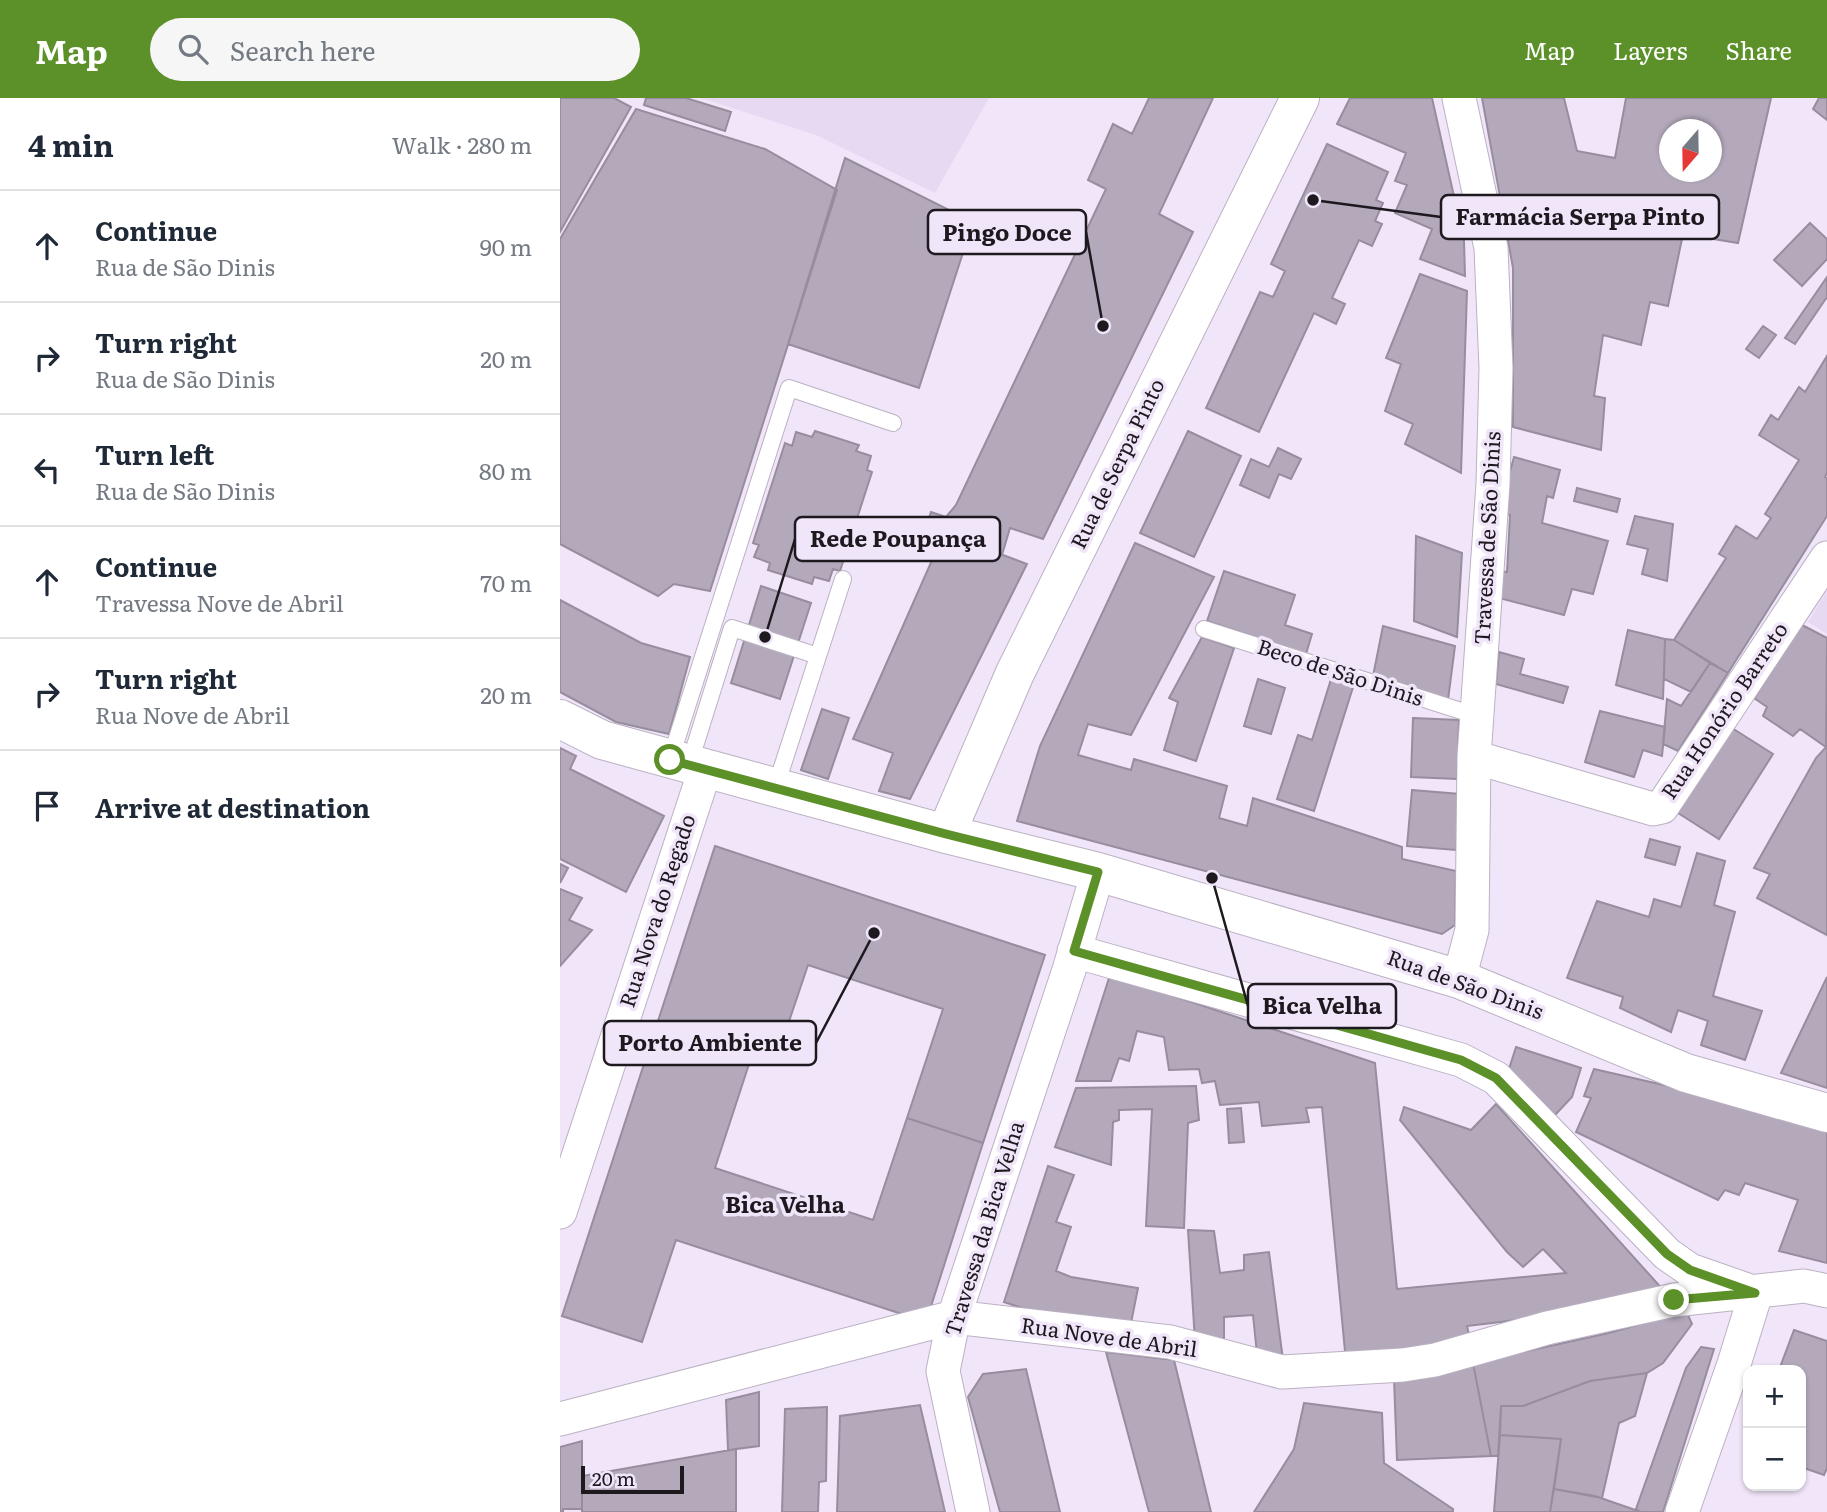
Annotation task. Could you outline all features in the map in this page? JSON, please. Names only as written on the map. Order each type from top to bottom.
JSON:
[{"type":"street","name":"Rua de Serpa Pinto","points":[[946,834],[1015,673],[1300,98]]},
{"type":"street","name":"Travessa de São Dinis","points":[[1459,98],[1491,248],[1496,368],[1493,484],[1474,757],[1472,930],[1459,979]]},
{"type":"street","name":"Rua Honório Barreto","points":[[1474,757],[1653,809],[1662,807],[1827,558]]},
{"type":"street","name":"Rua de São Dinis","points":[[560,719],[602,740],[688,765],[1098,872],[1459,979],[1686,1073],[1827,1113]]},
{"type":"street","name":"Rua Nova do Regado","points":[[560,1212],[688,765]]},
{"type":"street","points":[[1098,872],[1074,951],[1461,1060],[1496,1078],[1667,1254],[1690,1270],[1755,1293],[1734,1364],[1682,1512]]},
{"type":"street","name":"Travessa da Bica Velha","points":[[973,1512],[943,1371],[954,1317],[1074,951]]},
{"type":"street","name":"Rua Nove de Abril","points":[[560,1419],[954,1317],[1170,1342],[1282,1373],[1435,1360],[1547,1328],[1674,1300],[1804,1286],[1827,1291]]},
{"type":"lane","points":[[688,765],[789,388],[893,423]]},
{"type":"lane","points":[[775,789],[843,579]]},
{"type":"lane","points":[[688,765],[732,628],[818,656]]},
{"type":"lane","name":"Beco de São Dinis","points":[[1204,629],[1477,716]]},
{"type":"shaded area","points":[[701,98],[989,98],[935,193],[816,135]]},
{"type":"shaded area","points":[[1827,591],[1827,634],[1808,622]]},
{"type":"building","points":[[560,98],[614,98],[631,107],[560,232]]},
{"type":"building","points":[[646,98],[686,98],[731,112],[725,131],[644,105]]},
{"type":"building","points":[[1149,98],[1213,98],[1159,214],[1193,232],[1043,539],[1010,528],[1002,555],[926,527],[931,512],[946,517],[956,505],[1106,189],[1088,180],[1113,124],[1132,134]]},
{"type":"building","points":[[1350,98],[1432,98],[1464,241],[1465,276],[1420,259],[1432,229],[1395,213],[1407,185],[1395,181],[1406,153],[1337,124]]},
{"type":"building","points":[[1482,98],[1564,98],[1577,151],[1615,158],[1626,98],[1771,98],[1738,243],[1683,234],[1668,306],[1650,302],[1641,345],[1603,335],[1594,396],[1605,398],[1601,450],[1513,427],[1513,268]]},
{"type":"building","points":[[1819,98],[1827,98],[1827,120],[1813,109]]},
{"type":"building","points":[[636,109],[765,149],[837,190],[710,591],[674,584],[658,596],[560,544],[560,239]]},
{"type":"building","points":[[1327,144],[1388,172],[1376,200],[1383,203],[1375,221],[1382,224],[1372,246],[1359,240],[1332,298],[1345,304],[1336,324],[1314,313],[1259,432],[1206,408],[1260,292],[1273,297],[1285,271],[1271,264]]},
{"type":"building","points":[[845,158],[973,222],[919,388],[788,344]]},
{"type":"building","points":[[1810,223],[1827,239],[1827,259],[1802,286],[1774,260]]},
{"type":"building","points":[[1420,274],[1467,291],[1461,473],[1405,444],[1413,424],[1385,411],[1401,364],[1386,358]]},
{"type":"building","points":[[1827,277],[1827,297],[1795,344],[1785,338]]},
{"type":"building","points":[[1763,326],[1776,335],[1759,358],[1746,349]]},
{"type":"building","points":[[1827,356],[1827,516],[1728,673],[1674,640],[1726,558],[1719,554],[1736,526],[1757,539],[1771,518],[1765,514],[1799,460],[1759,435],[1771,415],[1778,420],[1799,387],[1805,392]]},
{"type":"building","points":[[815,431],[859,445],[856,451],[871,456],[867,470],[872,472],[840,571],[833,569],[829,581],[814,577],[812,584],[768,570],[770,563],[754,557],[759,545],[753,543],[785,443],[792,446],[796,432],[812,437]]},
{"type":"building","points":[[1188,431],[1241,456],[1194,557],[1140,533]]},
{"type":"building","points":[[1278,448],[1301,459],[1291,479],[1279,474],[1269,498],[1240,485],[1251,459],[1269,467]]},
{"type":"building","points":[[1514,457],[1560,470],[1553,498],[1547,496],[1542,523],[1608,541],[1593,594],[1572,589],[1564,615],[1499,598],[1500,571],[1507,572],[1510,515],[1499,512]]},
{"type":"building","points":[[1577,488],[1620,499],[1617,512],[1574,501]]},
{"type":"building","points":[[1635,516],[1673,524],[1667,581],[1642,574],[1648,549],[1627,544]]},
{"type":"building","points":[[944,533],[1027,564],[910,799],[879,791],[893,753],[853,739]]},
{"type":"building","points":[[1416,536],[1462,553],[1457,637],[1414,621]]},
{"type":"building","points":[[1135,543],[1214,577],[1131,735],[1088,724],[1078,755],[1131,770],[1134,759],[1227,786],[1219,818],[1247,826],[1253,798],[1402,847],[1402,859],[1456,871],[1455,925],[1442,934],[1017,821],[1040,746]]},
{"type":"building","points":[[1224,571],[1295,595],[1285,625],[1312,634],[1306,654],[1207,621]]},
{"type":"building","points":[[761,586],[811,603],[780,699],[731,683]]},
{"type":"building","points":[[560,600],[641,643],[690,657],[669,734],[616,722],[560,692]]},
{"type":"building","points":[[1802,625],[1827,638],[1826,747],[1800,729],[1793,736],[1763,716],[1767,707],[1754,698]]},
{"type":"building","points":[[1383,626],[1455,646],[1448,700],[1373,676]]},
{"type":"building","points":[[1628,630],[1665,639],[1663,699],[1616,685]]},
{"type":"building","points":[[1202,637],[1234,648],[1196,761],[1164,750],[1178,702],[1169,698]]},
{"type":"building","points":[[1665,639],[1674,640],[1710,663],[1691,692],[1664,679]]},
{"type":"building","points":[[1499,652],[1524,659],[1520,674],[1568,687],[1563,703],[1496,684]]},
{"type":"building","points":[[1710,663],[1728,673],[1678,751],[1663,744],[1667,699],[1681,706]]},
{"type":"building","points":[[1332,676],[1354,684],[1314,811],[1277,799],[1298,735],[1312,740]]},
{"type":"building","points":[[1258,679],[1285,688],[1271,734],[1244,726]]},
{"type":"building","points":[[822,709],[849,718],[828,779],[801,770]]},
{"type":"building","points":[[1600,711],[1665,727],[1662,756],[1643,750],[1634,777],[1585,762]]},
{"type":"building","points":[[1413,718],[1459,720],[1457,779],[1411,777]]},
{"type":"building","points":[[1732,728],[1773,754],[1719,839],[1678,813]]},
{"type":"building","points":[[1827,746],[1827,935],[1757,898],[1770,874],[1754,868],[1816,758]]},
{"type":"building","points":[[560,748],[576,756],[570,769],[664,816],[626,892],[560,859]]},
{"type":"building","points":[[1412,790],[1460,794],[1456,850],[1407,846]]},
{"type":"building","points":[[1650,839],[1680,847],[1675,865],[1645,857]]},
{"type":"building","points":[[715,846],[1045,955],[983,1143],[907,1118],[943,1009],[808,965],[775,1063],[657,1024]]},
{"type":"building","points":[[1697,853],[1725,861],[1714,905],[1735,912],[1713,996],[1762,1011],[1745,1060],[1701,1045],[1708,1021],[1678,1010],[1671,1032],[1620,1008],[1623,997],[1567,978],[1597,901],[1649,917],[1654,899],[1681,907]]},
{"type":"building","points":[[560,864],[568,868],[560,883]]},
{"type":"building","points":[[560,889],[582,898],[569,920],[592,930],[560,966]]},
{"type":"building","points":[[1110,975],[1375,1063],[1397,1289],[1566,1273],[1543,1249],[1523,1267],[1507,1252],[1400,1120],[1404,1107],[1471,1130],[1496,1104],[1665,1292],[1583,1312],[1467,1326],[1471,1344],[1346,1362],[1322,1107],[1306,1108],[1309,1122],[1262,1126],[1259,1102],[1220,1105],[1215,1081],[1202,1083],[1199,1069],[1169,1070],[1164,1037],[1137,1031],[1129,1061],[1119,1058],[1111,1081],[1076,1081]]},
{"type":"building","points":[[1827,977],[1827,1088],[1781,1073]]},
{"type":"building","points":[[657,1024],[752,1055],[715,1168],[873,1220],[907,1118],[983,1143],[926,1322],[676,1240],[642,1342],[562,1316]]},
{"type":"building","points":[[1516,1047],[1581,1068],[1572,1097],[1555,1115],[1509,1069]]},
{"type":"building","points":[[1594,1069],[1694,1092],[1827,1132],[1827,1263],[1779,1251],[1798,1200],[1745,1183],[1739,1195],[1725,1190],[1718,1200],[1576,1132],[1591,1098],[1584,1096]]},
{"type":"building","points":[[1196,1086],[1199,1120],[1188,1123],[1184,1228],[1146,1226],[1152,1109],[1119,1110],[1119,1120],[1113,1122],[1111,1165],[1055,1147],[1076,1088]]},
{"type":"building","points":[[1241,1108],[1244,1142],[1229,1143],[1227,1109]]},
{"type":"building","points":[[1048,1166],[1074,1175],[1056,1222],[1071,1227],[1056,1271],[1071,1277],[1138,1288],[1129,1333],[1073,1325],[1004,1302]]},
{"type":"building","points":[[1188,1230],[1214,1231],[1220,1273],[1244,1270],[1244,1255],[1269,1252],[1283,1360],[1257,1354],[1253,1315],[1224,1317],[1224,1342],[1195,1341]]},
{"type":"building","points":[[1686,1311],[1692,1324],[1663,1363],[1647,1373],[1590,1381],[1523,1406],[1501,1406],[1498,1456],[1491,1456],[1473,1363],[1609,1333]]},
{"type":"building","points":[[1794,1330],[1827,1341],[1827,1468],[1824,1475],[1806,1469],[1806,1365],[1781,1365]]},
{"type":"building","points":[[1701,1347],[1714,1349],[1663,1512],[1641,1512],[1636,1509],[1686,1368]]},
{"type":"building","points":[[1106,1352],[1174,1360],[1211,1512],[1149,1512]]},
{"type":"building","points":[[1473,1363],[1491,1456],[1397,1460],[1394,1378]]},
{"type":"building","points":[[1026,1369],[1060,1512],[1000,1512],[968,1397],[983,1374]]},
{"type":"building","points":[[1647,1373],[1635,1416],[1619,1423],[1602,1498],[1554,1489],[1561,1439],[1500,1435],[1501,1406],[1523,1406],[1590,1381]]},
{"type":"building","points":[[759,1392],[759,1446],[728,1450],[726,1400]]},
{"type":"building","points":[[1304,1403],[1382,1413],[1384,1463],[1453,1509],[1453,1512],[1254,1512],[1294,1449]]},
{"type":"building","points":[[920,1405],[945,1512],[837,1512],[840,1416]]},
{"type":"building","points":[[827,1407],[826,1481],[819,1482],[818,1512],[782,1512],[785,1409]]},
{"type":"building","points":[[1500,1435],[1561,1439],[1550,1512],[1494,1512]]},
{"type":"building","points":[[582,1441],[582,1509],[563,1509],[563,1512],[560,1512],[560,1447]]},
{"type":"building","points":[[736,1449],[736,1512],[582,1512],[582,1476]]},
{"type":"building","points":[[1554,1489],[1595,1496],[1641,1512],[1550,1512]]},
{"type":"place","name":"Farmácia Serpa Pinto","points":[[1313,200]]},
{"type":"place","name":"Pingo Doce","points":[[1103,326]]},
{"type":"place","name":"Rede Poupança","points":[[765,637]]},
{"type":"place","name":"Bica Velha","points":[[1212,878]]},
{"type":"place","name":"Porto Ambiente","points":[[874,933]]},
{"type":"district","name":"Bica Velha","points":[[785,1205]]},
{"type":"route","points":[[670,760],[1098,872],[1074,951],[1461,1060],[1496,1078],[1667,1254],[1690,1270],[1755,1293],[1674,1300]]}]
